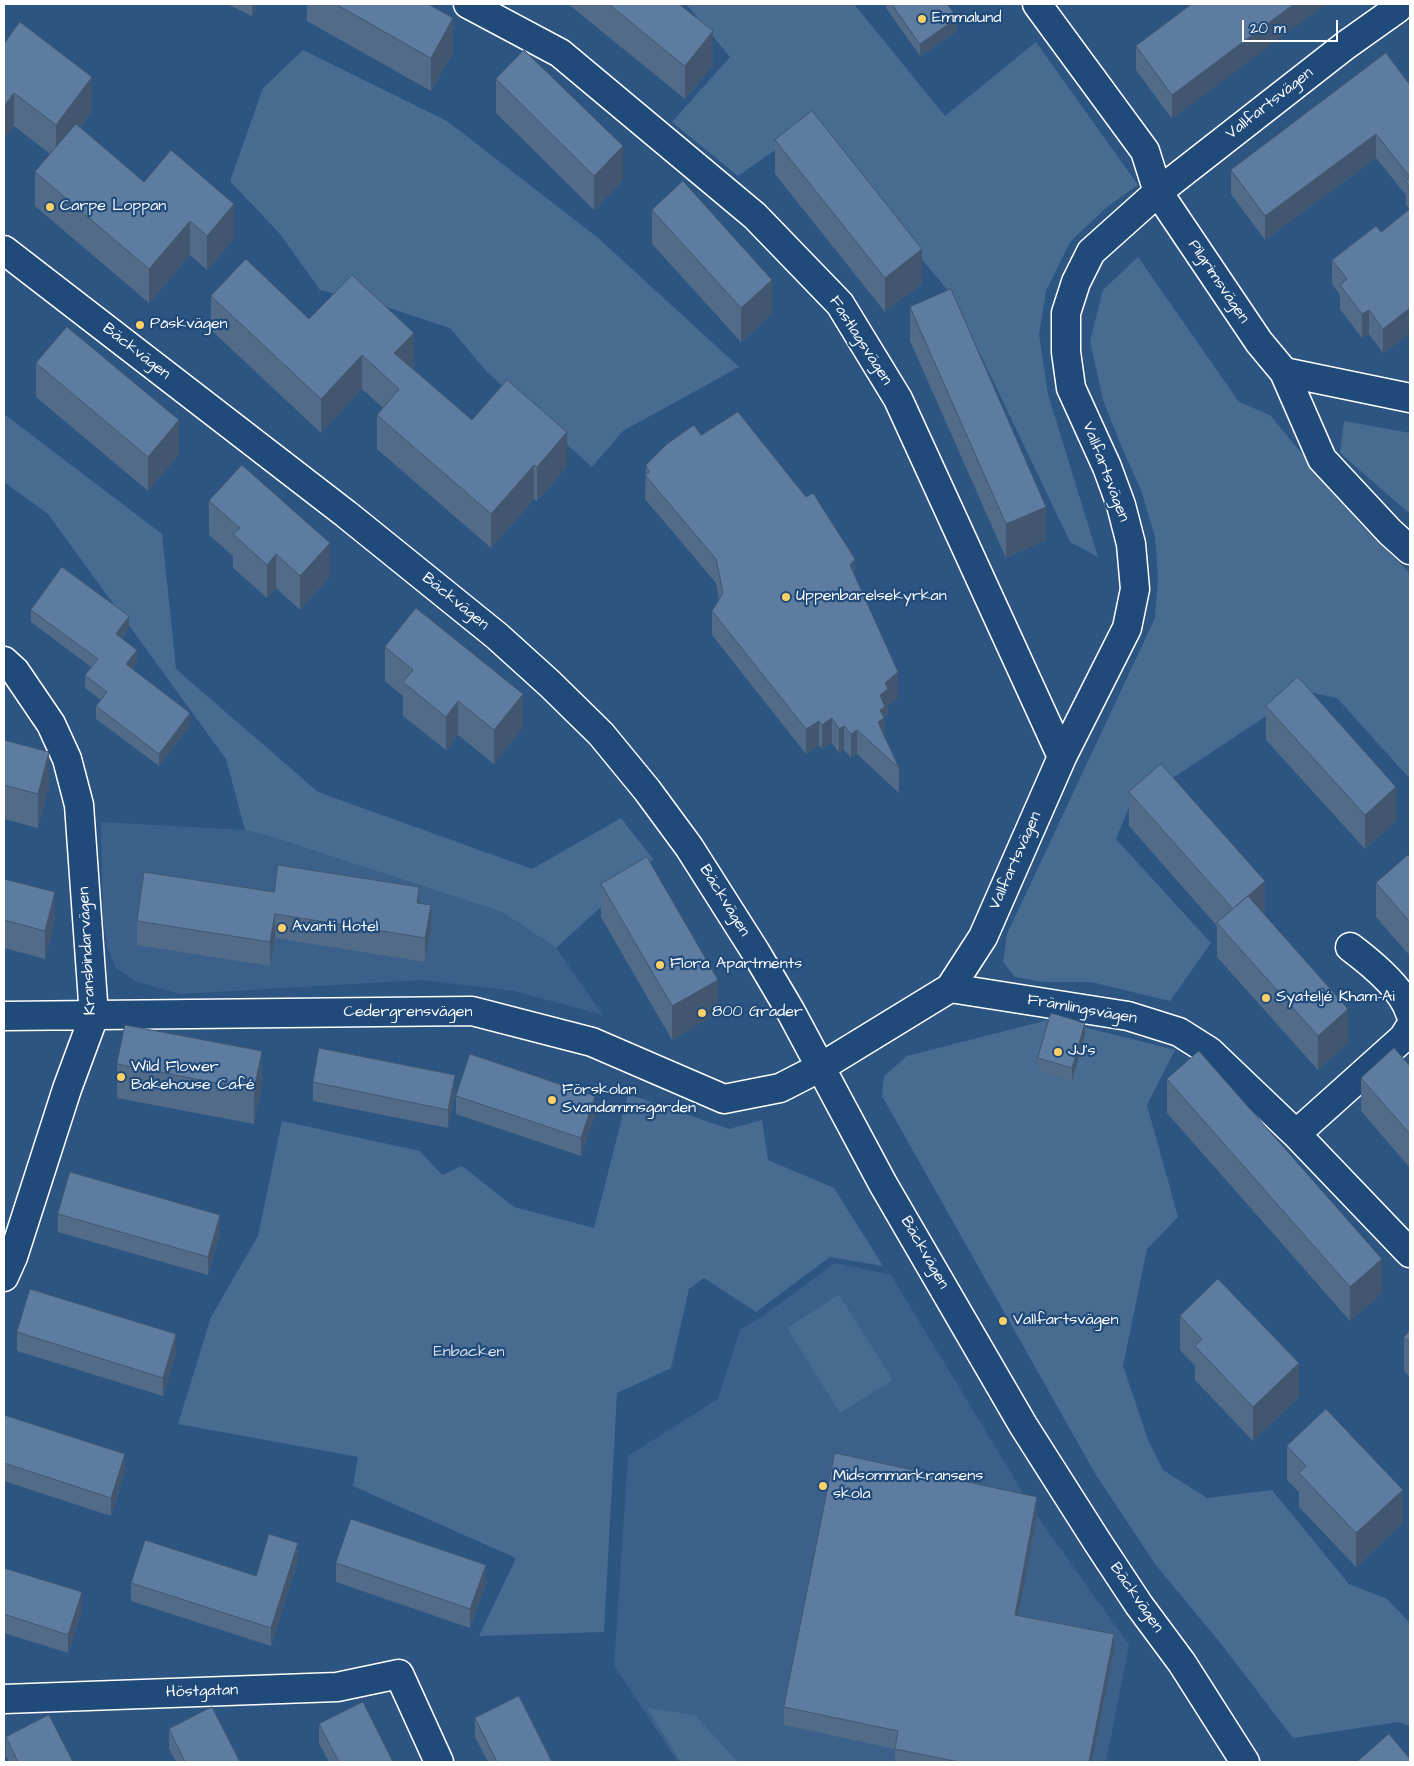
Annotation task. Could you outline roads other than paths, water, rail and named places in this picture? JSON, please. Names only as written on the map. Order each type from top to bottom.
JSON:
[{"type":"street","name":"Fastlagsvägen","points":[[468,4],[560,52],[755,216],[840,304],[898,400],[1062,757]]},
{"type":"street","name":"Pilgrimsvägen","points":[[1037,4],[1145,151],[1158,192],[1259,342],[1284,372],[1322,459],[1390,532],[1410,550]]},
{"type":"street","name":"Vallfartsvägen","points":[[821,1067],[950,988],[983,937],[1062,757],[1127,628],[1135,589],[1131,544],[1121,505],[1107,467],[1072,388],[1066,352],[1066,313],[1076,282],[1090,252],[1158,192],[1346,45],[1401,12]]},
{"type":"street","name":"Bäckvägen","points":[[4,250],[338,508],[474,618],[550,684],[594,728],[647,790],[690,847],[751,944],[821,1067],[883,1184],[1024,1424],[1098,1543],[1139,1605],[1182,1663],[1245,1762]]},
{"type":"street","points":[[1284,372],[1410,398]]},
{"type":"street","name":"Kransbindarvägen","points":[[4,661],[15,671],[51,724],[67,759],[77,796],[94,1016],[67,1089],[14,1257],[4,1277]]},
{"type":"street","points":[[1350,947],[1371,963],[1407,1002],[1410,1013]]},
{"type":"street","name":"Främlingsvägen","points":[[950,988],[1128,1016],[1179,1032],[1209,1051],[1296,1134],[1410,1253]]},
{"type":"street","name":"Cedergrensvägen","points":[[4,1016],[472,1011],[592,1042],[724,1099],[780,1088],[821,1067]]},
{"type":"street","points":[[1296,1134],[1403,1038],[1410,1027]]},
{"type":"street","name":"Höstgatan","points":[[4,1699],[337,1687],[399,1674],[439,1762]]},
{"type":"place","name":"Emmalund","points":[[922,19]]},
{"type":"place","name":"Carpe Loppan","points":[[50,207]]},
{"type":"place","name":"Påskvägen","points":[[140,325]]},
{"type":"place","name":"Uppenbarelsekyrkan","points":[[786,597]]},
{"type":"place","name":"Avanti Hotel","points":[[282,928]]},
{"type":"place","name":"Flora Apartments","points":[[660,965]]},
{"type":"place","name":"Syateljé Kham-Ai","points":[[1266,998]]},
{"type":"place","name":"800 Grader","points":[[702,1013]]},
{"type":"place","name":"JJ's","points":[[1058,1052]]},
{"type":"place","name":"Wild Flower Bakehouse Café","points":[[121,1077]]},
{"type":"place","name":"Förskolan Svandammsgården","points":[[552,1100]]},
{"type":"place","name":"Vallfartsvägen","points":[[1003,1321]]},
{"type":"place","name":"Midsommarkransens skola","points":[[823,1486]]},
{"type":"park label","name":"Enbacken","points":[[469,1353]]}]
